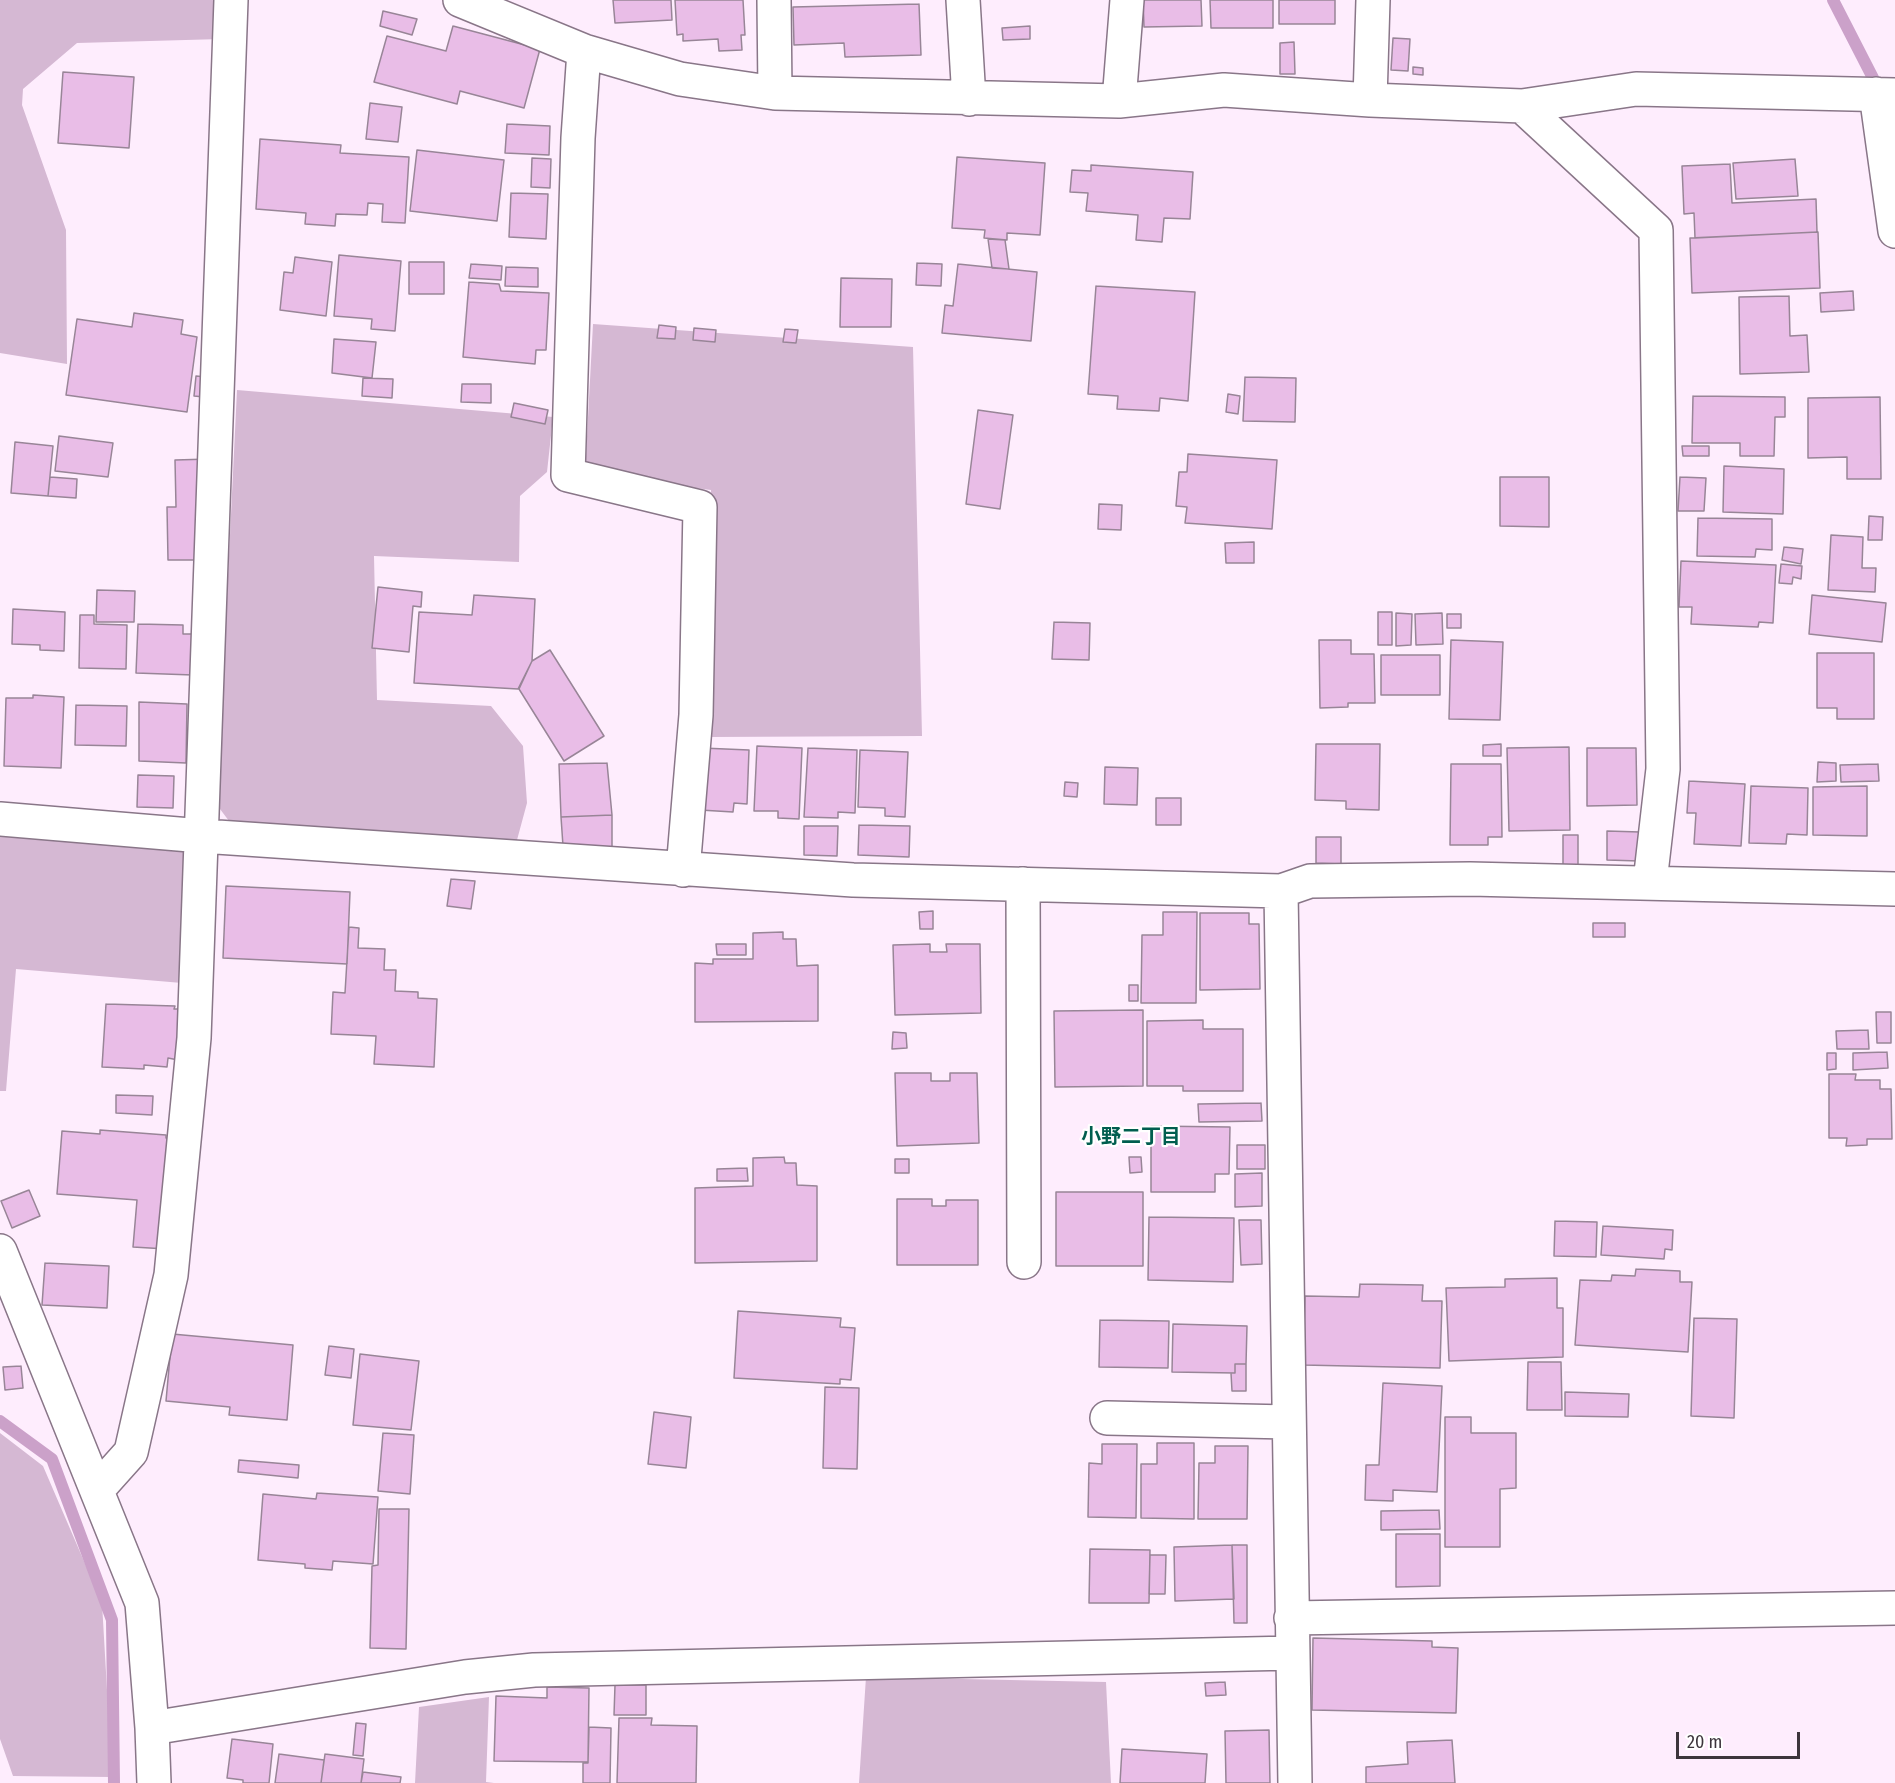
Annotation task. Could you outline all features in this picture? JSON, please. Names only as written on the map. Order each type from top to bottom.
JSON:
[{"type":"street","points":[[97,1490],[131,1452],[171,1275],[194,1038],[231,0]]},
{"type":"street","points":[[460,0],[584,51],[680,79],[775,93],[1119,101],[1224,90],[1370,100],[1522,106],[1636,89],[1885,95],[1895,231]]},
{"type":"street","points":[[774,0],[775,93]]},
{"type":"street","points":[[963,0],[969,99]]},
{"type":"street","points":[[1119,101],[1127,0]]},
{"type":"street","points":[[1370,100],[1373,0]]},
{"type":"street","points":[[584,51],[577,160],[568,475],[700,507],[696,715],[683,870]]},
{"type":"street","points":[[1522,106],[1656,231],[1663,769],[1650,882]]},
{"type":"street","points":[[0,819],[202,836],[853,880],[1281,891],[1310,881],[1470,879],[1895,889]]},
{"type":"street","points":[[1023,884],[1024,1262]]},
{"type":"street","points":[[1281,891],[1295,1783]]},
{"type":"street","points":[[0,1251],[142,1603],[154,1783]]},
{"type":"street","points":[[1107,1418],[1288,1422]]},
{"type":"street","points":[[1291,1618],[1895,1608]]},
{"type":"street","points":[[152,1728],[465,1677],[534,1670],[1292,1653]]},
{"type":"shaded area","points":[[0,0],[223,0],[222,39],[77,43],[23,89],[22,105],[66,230],[67,364],[0,353]]},
{"type":"shaded area","points":[[593,324],[913,347],[922,736],[709,737],[711,490],[585,474]]},
{"type":"shaded area","points":[[237,390],[553,417],[547,472],[520,496],[519,562],[374,556],[377,700],[491,706],[523,746],[527,803],[517,840],[238,833],[217,805]]},
{"type":"shaded area","points":[[0,831],[192,847],[182,983],[16,969],[6,1091],[0,1091]]},
{"type":"shaded area","points":[[0,1433],[43,1466],[102,1603],[112,1777],[13,1776],[0,1739]]},
{"type":"shaded area","points":[[866,1677],[1106,1682],[1111,1783],[859,1783]]},
{"type":"shaded area","points":[[489,1697],[486,1782],[494,1783],[415,1783],[419,1707]]},
{"type":"building","points":[[613,0],[671,0],[672,20],[615,23]]},
{"type":"building","points":[[675,0],[743,0],[745,35],[741,35],[742,50],[719,51],[718,39],[683,41],[683,34],[677,35]]},
{"type":"building","points":[[1143,0],[1201,0],[1202,26],[1144,27]]},
{"type":"building","points":[[1210,0],[1273,0],[1273,28],[1211,28]]},
{"type":"building","points":[[1279,0],[1335,0],[1335,24],[1279,24]]},
{"type":"building","points":[[919,4],[921,55],[845,57],[844,43],[794,45],[793,7]]},
{"type":"building","points":[[383,11],[417,19],[412,35],[380,26]]},
{"type":"building","points":[[453,26],[540,49],[524,108],[460,91],[457,104],[374,82],[387,36],[446,51]]},
{"type":"building","points":[[1030,26],[1030,39],[1003,40],[1002,28]]},
{"type":"building","points":[[1393,38],[1410,39],[1408,71],[1391,70]]},
{"type":"building","points":[[1294,42],[1295,74],[1280,74],[1280,43]]},
{"type":"building","points":[[1413,67],[1423,68],[1423,75],[1413,74]]},
{"type":"building","points":[[63,72],[134,77],[129,148],[58,143]]},
{"type":"building","points":[[370,103],[402,107],[398,142],[366,139]]},
{"type":"building","points":[[507,124],[550,126],[549,155],[505,153]]},
{"type":"building","points":[[260,139],[341,145],[340,153],[409,157],[405,223],[382,222],[383,204],[368,203],[367,215],[336,214],[335,226],[305,224],[306,213],[256,209]]},
{"type":"building","points":[[417,150],[504,160],[497,221],[410,211]]},
{"type":"building","points":[[957,157],[1045,163],[1040,235],[1007,233],[1007,240],[984,238],[985,230],[952,228]]},
{"type":"building","points":[[532,158],[551,159],[550,188],[531,187]]},
{"type":"building","points":[[1795,159],[1798,196],[1736,199],[1733,163]]},
{"type":"building","points":[[1730,164],[1732,203],[1816,199],[1817,232],[1695,238],[1694,213],[1684,214],[1682,166]]},
{"type":"building","points":[[1091,165],[1193,172],[1190,219],[1164,218],[1162,242],[1136,240],[1138,215],[1086,211],[1088,193],[1070,192],[1072,170],[1091,171]]},
{"type":"building","points":[[511,193],[548,194],[546,239],[509,237]]},
{"type":"building","points":[[1818,232],[1820,288],[1692,293],[1690,238]]},
{"type":"building","points":[[988,239],[1005,240],[1009,269],[992,268]]},
{"type":"building","points":[[339,255],[401,261],[395,331],[371,329],[372,319],[334,316]]},
{"type":"building","points":[[295,257],[332,262],[326,316],[280,310],[284,272],[293,273]]},
{"type":"building","points":[[409,262],[444,262],[444,294],[409,294]]},
{"type":"building","points":[[917,263],[942,264],[941,286],[916,285]]},
{"type":"building","points":[[471,264],[502,266],[501,280],[469,278]]},
{"type":"building","points":[[958,264],[1037,272],[1031,341],[942,333],[945,305],[953,306]]},
{"type":"building","points":[[506,267],[538,268],[538,287],[505,286]]},
{"type":"building","points":[[841,278],[892,279],[891,327],[840,327]]},
{"type":"building","points":[[469,282],[499,284],[501,291],[549,293],[546,350],[536,350],[535,364],[463,357]]},
{"type":"building","points":[[1096,286],[1195,292],[1188,401],[1160,398],[1159,411],[1117,409],[1118,396],[1088,394]]},
{"type":"building","points":[[1853,291],[1854,310],[1821,312],[1820,293]]},
{"type":"building","points":[[1789,296],[1790,336],[1807,335],[1809,372],[1740,374],[1739,297]]},
{"type":"building","points":[[134,313],[183,320],[181,334],[197,337],[187,412],[66,395],[77,319],[132,327]]},
{"type":"building","points":[[659,325],[676,327],[675,339],[657,338]]},
{"type":"building","points":[[694,328],[716,330],[715,342],[693,340]]},
{"type":"building","points":[[785,329],[798,330],[796,343],[783,342]]},
{"type":"building","points":[[334,339],[376,342],[372,378],[332,373]]},
{"type":"building","points":[[196,376],[216,378],[214,398],[194,396]]},
{"type":"building","points":[[1245,377],[1296,378],[1295,422],[1243,421]]},
{"type":"building","points":[[363,378],[393,379],[392,398],[362,396]]},
{"type":"building","points":[[462,384],[491,384],[491,403],[461,402]]},
{"type":"building","points":[[1228,394],[1240,396],[1238,414],[1226,412]]},
{"type":"building","points":[[1693,396],[1785,397],[1785,417],[1775,417],[1774,456],[1740,456],[1740,443],[1692,443]]},
{"type":"building","points":[[1880,397],[1881,479],[1847,479],[1847,457],[1808,458],[1808,398]]},
{"type":"building","points":[[514,403],[548,410],[545,424],[511,417]]},
{"type":"building","points":[[978,410],[1013,415],[1000,509],[966,504]]},
{"type":"building","points":[[59,436],[113,443],[108,477],[55,471]]},
{"type":"building","points":[[15,442],[53,446],[48,496],[11,493]]},
{"type":"building","points":[[1682,446],[1709,446],[1709,456],[1683,456]]},
{"type":"building","points":[[1188,454],[1277,460],[1272,529],[1185,523],[1187,507],[1176,506],[1179,472],[1187,472]]},
{"type":"building","points":[[210,459],[206,560],[168,560],[167,507],[176,507],[175,460]]},
{"type":"building","points":[[1724,466],[1784,469],[1783,514],[1723,512]]},
{"type":"building","points":[[50,477],[77,479],[76,498],[48,496]]},
{"type":"building","points":[[1500,477],[1549,477],[1549,527],[1500,526]]},
{"type":"building","points":[[1680,477],[1706,478],[1704,511],[1678,511]]},
{"type":"building","points":[[1099,504],[1122,505],[1121,530],[1098,529]]},
{"type":"building","points":[[1869,516],[1883,517],[1882,540],[1868,540]]},
{"type":"building","points":[[1698,518],[1772,519],[1772,550],[1756,549],[1755,557],[1697,556]]},
{"type":"building","points":[[1831,535],[1863,537],[1862,568],[1876,568],[1875,592],[1828,590]]},
{"type":"building","points":[[1254,542],[1254,563],[1226,563],[1225,543]]},
{"type":"building","points":[[1784,547],[1803,549],[1801,564],[1782,560]]},
{"type":"building","points":[[1681,561],[1776,565],[1773,623],[1759,622],[1758,627],[1691,624],[1692,607],[1679,607]]},
{"type":"building","points":[[1781,564],[1802,566],[1801,579],[1793,577],[1792,584],[1779,583]]},
{"type":"building","points":[[378,587],[422,592],[421,607],[413,606],[409,652],[372,648]]},
{"type":"building","points":[[97,590],[135,591],[134,622],[96,622]]},
{"type":"building","points":[[474,595],[535,599],[532,661],[518,689],[414,683],[419,612],[472,615]]},
{"type":"building","points":[[1812,595],[1886,603],[1882,642],[1809,634]]},
{"type":"building","points":[[13,609],[65,612],[64,651],[40,650],[40,645],[12,644]]},
{"type":"building","points":[[1378,612],[1392,612],[1392,645],[1378,645]]},
{"type":"building","points":[[1396,613],[1412,614],[1411,645],[1396,646]]},
{"type":"building","points":[[1442,613],[1443,644],[1416,645],[1415,614]]},
{"type":"building","points":[[1447,614],[1461,614],[1461,628],[1447,628]]},
{"type":"building","points":[[80,615],[94,615],[94,624],[127,625],[126,669],[79,668]]},
{"type":"building","points":[[1054,622],[1090,623],[1089,660],[1052,659]]},
{"type":"building","points":[[138,624],[183,625],[183,634],[194,634],[193,675],[136,673]]},
{"type":"building","points":[[1319,640],[1351,640],[1351,654],[1374,654],[1375,703],[1348,703],[1348,707],[1320,708]]},
{"type":"building","points":[[1451,640],[1503,642],[1500,720],[1449,719]]},
{"type":"building","points":[[550,650],[604,736],[564,761],[519,689],[532,661]]},
{"type":"building","points":[[1817,653],[1874,653],[1874,719],[1837,719],[1837,708],[1817,708]]},
{"type":"building","points":[[1381,655],[1440,655],[1440,695],[1381,695]]},
{"type":"building","points":[[33,695],[64,697],[61,768],[4,766],[6,698],[33,698]]},
{"type":"building","points":[[139,702],[187,704],[186,763],[139,761]]},
{"type":"building","points":[[76,705],[127,706],[126,746],[75,745]]},
{"type":"building","points":[[1316,744],[1380,744],[1379,810],[1346,809],[1346,801],[1315,800]]},
{"type":"building","points":[[1501,744],[1501,756],[1483,756],[1483,745]]},
{"type":"building","points":[[757,746],[802,748],[799,819],[778,818],[778,811],[754,811]]},
{"type":"building","points":[[1569,747],[1570,830],[1509,831],[1507,748]]},
{"type":"building","points":[[702,748],[749,750],[747,804],[734,803],[733,812],[700,810]]},
{"type":"building","points":[[808,748],[857,750],[855,813],[838,812],[838,818],[804,817]]},
{"type":"building","points":[[1587,748],[1636,748],[1637,805],[1587,806]]},
{"type":"building","points":[[860,750],[908,752],[905,817],[885,816],[885,808],[858,807]]},
{"type":"building","points":[[1818,762],[1836,763],[1836,781],[1817,782]]},
{"type":"building","points":[[607,763],[612,815],[561,817],[559,764]]},
{"type":"building","points":[[1451,764],[1501,764],[1502,837],[1488,837],[1488,845],[1450,845]]},
{"type":"building","points":[[1878,764],[1879,781],[1841,782],[1840,765]]},
{"type":"building","points":[[1105,767],[1138,768],[1137,805],[1104,804]]},
{"type":"building","points":[[138,775],[174,776],[173,808],[137,807]]},
{"type":"building","points":[[1689,781],[1745,784],[1741,846],[1694,844],[1696,813],[1687,813]]},
{"type":"building","points":[[1065,782],[1078,783],[1077,797],[1064,796]]},
{"type":"building","points":[[1751,786],[1808,788],[1807,835],[1787,834],[1786,844],[1749,843]]},
{"type":"building","points":[[1867,786],[1867,836],[1813,835],[1813,787]]},
{"type":"building","points":[[1156,798],[1181,798],[1181,825],[1156,825]]},
{"type":"building","points":[[612,815],[612,849],[563,846],[561,817]]},
{"type":"building","points":[[859,825],[910,826],[909,857],[858,855]]},
{"type":"building","points":[[804,826],[838,826],[837,856],[804,855]]},
{"type":"building","points":[[1607,831],[1640,832],[1639,861],[1607,860]]},
{"type":"building","points":[[1563,835],[1578,835],[1578,869],[1563,868]]},
{"type":"building","points":[[1316,837],[1341,837],[1341,864],[1316,863]]},
{"type":"building","points":[[451,879],[475,881],[471,909],[447,906]]},
{"type":"building","points":[[226,886],[350,892],[347,964],[223,958]]},
{"type":"building","points":[[933,911],[933,929],[920,929],[919,912]]},
{"type":"building","points":[[1163,912],[1197,912],[1196,1003],[1141,1003],[1142,935],[1163,935]]},
{"type":"building","points":[[1200,913],[1249,913],[1249,924],[1259,924],[1260,989],[1200,990]]},
{"type":"building","points":[[1593,923],[1625,923],[1625,937],[1593,937]]},
{"type":"building","points":[[349,927],[359,928],[358,948],[385,949],[384,970],[396,970],[395,991],[418,992],[418,998],[437,999],[434,1067],[374,1064],[376,1036],[331,1034],[333,992],[345,993]]},
{"type":"building","points":[[783,932],[783,939],[796,939],[797,966],[818,965],[818,1021],[695,1022],[695,963],[713,964],[713,959],[753,959],[753,933]]},
{"type":"building","points":[[716,944],[746,944],[746,955],[717,955]]},
{"type":"building","points":[[930,944],[930,952],[947,952],[946,944],[980,944],[981,1013],[895,1015],[893,945]]},
{"type":"building","points":[[1129,985],[1138,985],[1138,1001],[1129,1001]]},
{"type":"building","points":[[106,1004],[175,1006],[174,1009],[182,1009],[178,1060],[168,1058],[167,1067],[144,1065],[144,1069],[102,1067]]},
{"type":"building","points":[[1143,1010],[1143,1086],[1055,1087],[1054,1011]]},
{"type":"building","points":[[1876,1012],[1891,1012],[1891,1043],[1877,1043]]},
{"type":"building","points":[[1203,1020],[1203,1029],[1243,1029],[1243,1091],[1183,1091],[1183,1086],[1147,1086],[1147,1021]]},
{"type":"building","points":[[1868,1030],[1869,1049],[1837,1049],[1836,1031]]},
{"type":"building","points":[[893,1032],[906,1033],[907,1048],[892,1049]]},
{"type":"building","points":[[1887,1052],[1888,1068],[1853,1070],[1853,1053]]},
{"type":"building","points":[[1827,1053],[1836,1053],[1836,1069],[1827,1070]]},
{"type":"building","points":[[895,1073],[931,1073],[931,1081],[950,1081],[950,1073],[977,1073],[979,1143],[897,1146]]},
{"type":"building","points":[[1829,1074],[1856,1074],[1855,1080],[1880,1080],[1880,1089],[1891,1089],[1892,1139],[1867,1139],[1867,1145],[1846,1146],[1847,1138],[1829,1138]]},
{"type":"building","points":[[116,1095],[153,1096],[152,1115],[116,1113]]},
{"type":"building","points":[[1261,1103],[1262,1121],[1199,1122],[1198,1104]]},
{"type":"building","points":[[1151,1126],[1230,1127],[1229,1174],[1215,1174],[1215,1192],[1151,1192]]},
{"type":"building","points":[[100,1130],[166,1135],[166,1138],[175,1139],[166,1249],[133,1247],[137,1200],[57,1194],[62,1131],[100,1134]]},
{"type":"building","points":[[1237,1145],[1265,1145],[1265,1169],[1237,1169]]},
{"type":"building","points":[[784,1157],[785,1163],[796,1163],[797,1185],[817,1186],[817,1261],[695,1263],[695,1188],[753,1186],[753,1158]]},
{"type":"building","points":[[1129,1157],[1141,1157],[1142,1172],[1130,1173]]},
{"type":"building","points":[[895,1159],[909,1159],[909,1173],[895,1173]]},
{"type":"building","points":[[747,1168],[748,1181],[717,1181],[717,1169]]},
{"type":"building","points":[[1262,1173],[1262,1206],[1235,1207],[1235,1174]]},
{"type":"building","points":[[29,1190],[40,1216],[12,1228],[1,1201]]},
{"type":"building","points":[[1056,1192],[1143,1192],[1143,1266],[1056,1266]]},
{"type":"building","points":[[897,1199],[932,1199],[932,1206],[946,1206],[946,1200],[978,1200],[978,1265],[897,1265]]},
{"type":"building","points":[[1149,1217],[1234,1218],[1233,1282],[1148,1280]]},
{"type":"building","points":[[1239,1220],[1261,1220],[1262,1264],[1241,1265]]},
{"type":"building","points":[[1555,1221],[1597,1222],[1596,1257],[1554,1256]]},
{"type":"building","points":[[1603,1226],[1673,1230],[1672,1250],[1665,1249],[1664,1259],[1601,1255]]},
{"type":"building","points":[[45,1263],[109,1266],[107,1308],[42,1305]]},
{"type":"building","points":[[1636,1269],[1680,1271],[1680,1282],[1692,1282],[1688,1352],[1575,1345],[1580,1280],[1611,1281],[1612,1275],[1635,1276]]},
{"type":"building","points":[[1557,1278],[1557,1308],[1563,1308],[1563,1357],[1449,1361],[1446,1288],[1505,1287],[1505,1279]]},
{"type":"building","points":[[1360,1284],[1423,1285],[1422,1301],[1442,1301],[1440,1368],[1303,1365],[1305,1296],[1359,1297]]},
{"type":"building","points":[[738,1311],[841,1318],[840,1327],[855,1328],[851,1380],[840,1379],[840,1384],[734,1378]]},
{"type":"building","points":[[1694,1318],[1737,1319],[1734,1418],[1691,1416]]},
{"type":"building","points":[[1100,1320],[1169,1321],[1168,1368],[1099,1367]]},
{"type":"building","points":[[1173,1324],[1247,1326],[1246,1364],[1235,1364],[1235,1373],[1172,1372]]},
{"type":"building","points":[[172,1334],[293,1345],[287,1420],[229,1415],[230,1407],[166,1401]]},
{"type":"building","points":[[329,1346],[354,1349],[351,1378],[325,1375]]},
{"type":"building","points":[[360,1354],[419,1361],[411,1430],[353,1425]]},
{"type":"building","points":[[1528,1362],[1561,1362],[1562,1410],[1527,1410]]},
{"type":"building","points":[[1235,1364],[1246,1364],[1246,1391],[1232,1391],[1231,1373],[1235,1373]]},
{"type":"building","points":[[21,1366],[23,1388],[5,1390],[3,1367]]},
{"type":"building","points":[[1383,1383],[1442,1386],[1437,1492],[1393,1490],[1393,1501],[1365,1500],[1366,1465],[1379,1465]]},
{"type":"building","points":[[825,1387],[859,1388],[857,1469],[823,1468]]},
{"type":"building","points":[[1565,1392],[1629,1394],[1628,1417],[1565,1416]]},
{"type":"building","points":[[654,1412],[691,1417],[686,1468],[648,1464]]},
{"type":"building","points":[[1445,1417],[1471,1417],[1471,1433],[1516,1433],[1516,1488],[1500,1489],[1500,1547],[1445,1547]]},
{"type":"building","points":[[383,1433],[414,1435],[410,1494],[378,1491]]},
{"type":"building","points":[[1157,1443],[1194,1443],[1194,1519],[1141,1518],[1141,1464],[1157,1464]]},
{"type":"building","points":[[1102,1444],[1137,1444],[1136,1518],[1088,1517],[1089,1463],[1102,1464]]},
{"type":"building","points":[[1215,1446],[1248,1446],[1247,1519],[1198,1519],[1199,1463],[1215,1463]]},
{"type":"building","points":[[239,1460],[299,1465],[298,1478],[238,1472]]},
{"type":"building","points":[[317,1493],[378,1497],[373,1564],[333,1561],[332,1570],[305,1568],[305,1564],[258,1560],[263,1494],[316,1499]]},
{"type":"building","points":[[379,1509],[409,1509],[406,1649],[370,1648],[372,1566],[378,1565]]},
{"type":"building","points":[[1439,1510],[1440,1529],[1381,1530],[1381,1511]]},
{"type":"building","points":[[1396,1534],[1440,1534],[1440,1586],[1396,1587]]},
{"type":"building","points":[[1232,1545],[1234,1599],[1175,1601],[1174,1547]]},
{"type":"building","points":[[1232,1545],[1247,1545],[1247,1623],[1234,1623]]},
{"type":"building","points":[[1090,1549],[1150,1550],[1149,1603],[1089,1603]]},
{"type":"building","points":[[1150,1555],[1166,1555],[1165,1594],[1149,1594]]},
{"type":"building","points":[[1313,1638],[1432,1641],[1432,1647],[1458,1648],[1456,1713],[1312,1710]]},
{"type":"building","points":[[1225,1682],[1226,1695],[1206,1696],[1205,1683]]},
{"type":"building","points":[[615,1685],[646,1685],[646,1715],[614,1715]]},
{"type":"building","points":[[547,1687],[589,1688],[588,1762],[494,1761],[496,1696],[547,1698]]},
{"type":"building","points":[[619,1718],[652,1718],[651,1725],[697,1726],[696,1783],[617,1783]]},
{"type":"building","points":[[356,1723],[366,1724],[363,1756],[353,1755]]},
{"type":"building","points":[[589,1727],[611,1728],[610,1783],[583,1783],[583,1763],[588,1763]]},
{"type":"building","points":[[1269,1730],[1270,1783],[1226,1783],[1225,1731]]},
{"type":"building","points":[[232,1739],[273,1744],[269,1783],[243,1783],[243,1780],[227,1778]]},
{"type":"building","points":[[1452,1740],[1455,1783],[1366,1783],[1366,1767],[1408,1764],[1407,1742]]},
{"type":"building","points":[[1122,1749],[1207,1754],[1205,1783],[1120,1783]]},
{"type":"building","points":[[279,1754],[324,1760],[321,1783],[275,1783]]},
{"type":"building","points":[[325,1754],[364,1759],[361,1783],[321,1783]]},
{"type":"building","points":[[363,1772],[401,1777],[400,1783],[361,1783]]},
{"type":"waterway","points":[[1833,0],[1873,78]]},
{"type":"waterway","points":[[0,1421],[52,1459],[112,1620],[114,1783]]},
{"type":"district","name":"小野二丁目","points":[[1131,1137]]}]
